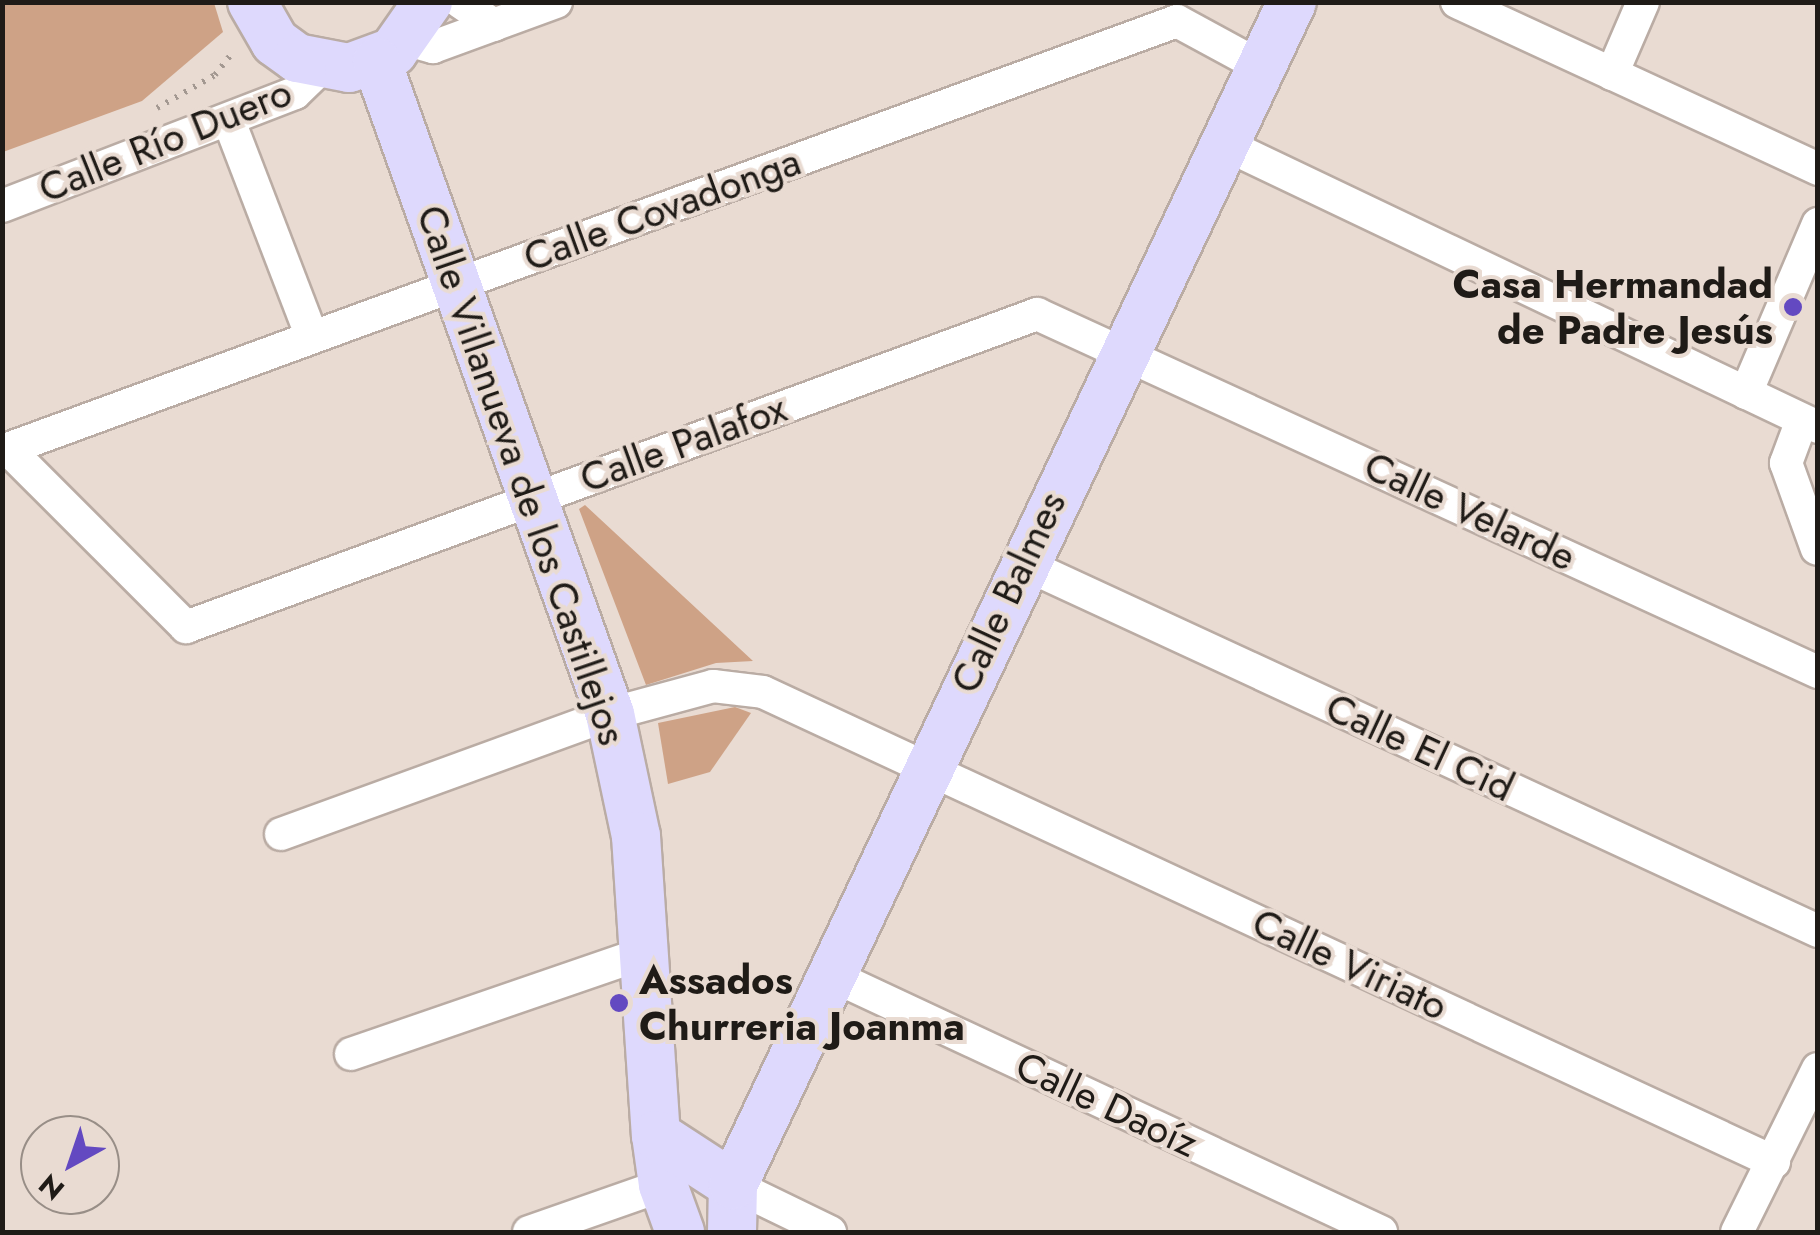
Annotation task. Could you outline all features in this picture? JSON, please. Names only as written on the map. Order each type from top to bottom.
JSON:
[{"type":"street","points":[[460,2],[494,25]]},
{"type":"street","points":[[255,12],[297,58],[322,67],[404,35],[433,47],[556,2]]},
{"type":"street","name":"Calle Balmes","points":[[733,1186],[1122,351],[1292,2]]},
{"type":"street","points":[[1457,2],[1818,169]]},
{"type":"street","points":[[1612,74],[1644,2]]},
{"type":"street","name":"Calle Covadonga","points":[[5,450],[1177,21],[1260,66]]},
{"type":"street","name":"Calle Villanueva de los Castillejos","points":[[404,35],[458,283],[610,714],[636,836],[656,1135],[663,1185],[680,1232]]},
{"type":"street","name":"Calle Río Duero","points":[[2,206],[295,94],[322,67]]},
{"type":"street","points":[[228,121],[312,337]]},
{"type":"street","points":[[1222,144],[1810,423],[1786,463],[1817,549],[1810,554],[1818,577]]},
{"type":"street","points":[[1746,393],[1818,224]]},
{"type":"street","name":"Calle Palafox","points":[[5,450],[186,627],[1037,314],[1122,351]]},
{"type":"street","name":"Calle Velarde","points":[[1122,351],[1818,672]]},
{"type":"street","name":"Calle El Cid","points":[[1022,563],[1818,931]]},
{"type":"street","name":"Calle Viriato","points":[[280,834],[610,714],[713,686],[763,692],[1774,1162]]},
{"type":"street","points":[[352,1054],[644,952]]},
{"type":"street","name":"Calle Daoíz","points":[[834,976],[1382,1232]]},
{"type":"street","points":[[1737,1232],[1818,1070]]},
{"type":"street","points":[[656,1135],[733,1186],[830,1232]]},
{"type":"street","points":[[529,1232],[663,1185]]},
{"type":"street","points":[[732,1232],[733,1186]]},
{"type":"path","points":[[140,117],[215,76],[255,12]]},
{"type":"shaded area","points":[[3,2],[214,3],[223,32],[142,101],[3,152]]},
{"type":"shaded area","points":[[585,505],[753,661],[716,663],[646,685],[579,509]]},
{"type":"shaded area","points":[[735,707],[751,713],[710,772],[668,784],[658,723]]},
{"type":"place","name":"Casa Hermandad de Padre Jesús","points":[[1793,307]]},
{"type":"place","name":"Assados Churreria Joanma","points":[[619,1003]]}]
